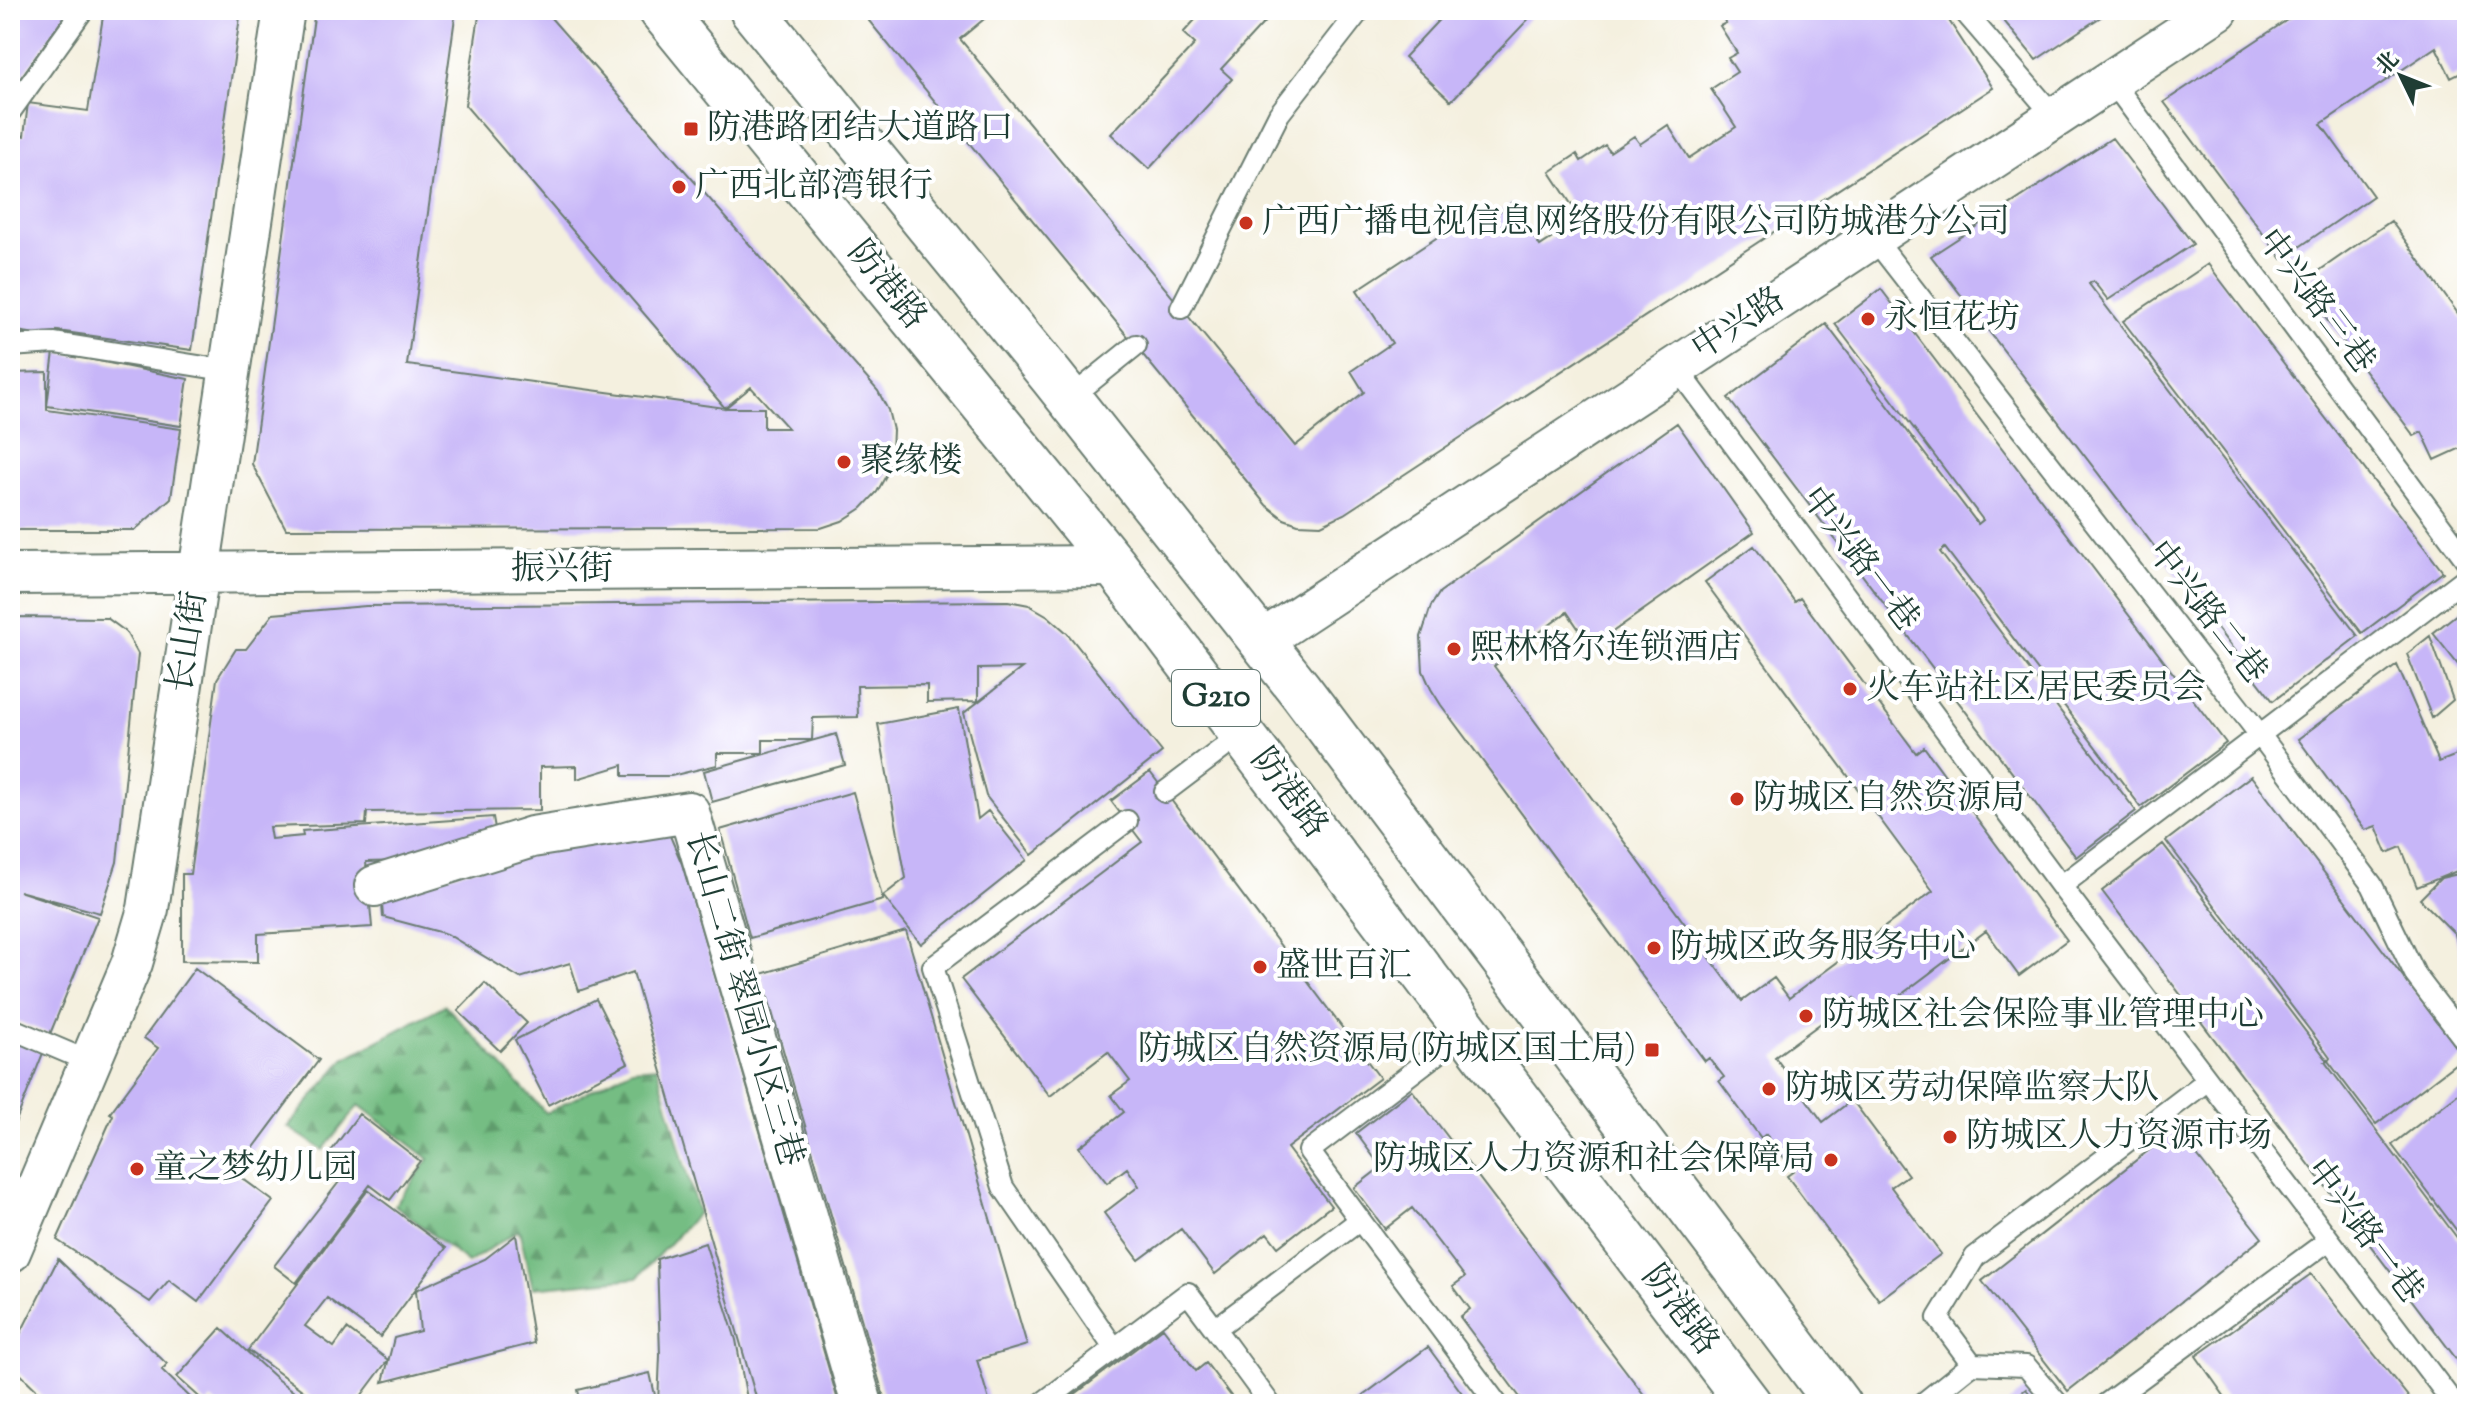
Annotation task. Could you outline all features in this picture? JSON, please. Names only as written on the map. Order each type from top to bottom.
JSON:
[{"type":"highway","name":"防港路","points":[[661,10],[1115,566],[1749,1404]]},
{"type":"highway","name":"防港路","points":[[752,10],[1069,399],[1260,642],[1838,1404]]},
{"type":"street","name":"长山街","points":[[10,1252],[132,963],[148,909],[284,10]]},
{"type":"street","name":"中兴路","points":[[1260,642],[2218,10]]},
{"type":"street","name":"振兴街","points":[[10,574],[1115,566]]},
{"type":"street","name":"长山二街 翠园小区三巷","points":[[375,886],[532,837],[689,812],[862,1404]]},
{"type":"lane","points":[[10,112],[83,10]]},
{"type":"lane","points":[[1181,308],[1279,114],[1360,10]]},
{"type":"lane","points":[[1963,10],[2055,117]]},
{"type":"lane","name":"中兴路三巷","points":[[2111,80],[2467,561]]},
{"type":"lane","name":"中兴路二巷","points":[[1873,237],[2260,735],[2372,885],[2416,976],[2467,1043]]},
{"type":"lane","points":[[10,346],[55,343],[230,371]]},
{"type":"lane","points":[[1069,399],[1136,345]]},
{"type":"lane","name":"中兴路一巷","points":[[1676,367],[2061,886],[2454,1404]]},
{"type":"lane","points":[[2061,886],[2467,577]]},
{"type":"lane","points":[[1165,792],[1243,733]]},
{"type":"lane","points":[[1114,1348],[1003,1187],[933,967],[1127,821]]},
{"type":"lane","points":[[10,1028],[90,1062]]},
{"type":"lane","points":[[1467,1031],[1309,1151],[1497,1404]]},
{"type":"lane","points":[[1972,1364],[1938,1318],[1975,1257],[2208,1080]]},
{"type":"lane","points":[[1215,1329],[1360,1220]]},
{"type":"lane","points":[[2106,1404],[2329,1240]]},
{"type":"lane","points":[[1041,1404],[1188,1293],[1270,1404]]},
{"type":"lane","points":[[1922,1404],[1972,1364],[2026,1366],[2058,1404]]},
{"type":"green space","points":[[445,1005],[546,1113],[632,1069],[657,1067],[698,1213],[637,1278],[533,1288],[519,1230],[468,1263],[395,1205],[429,1159],[359,1105],[323,1150],[288,1127],[344,1059]]},
{"type":"building","points":[[10,10],[69,10],[12,90],[10,89]]},
{"type":"building","points":[[104,10],[241,10],[192,350],[57,331],[56,337],[10,330],[10,135],[24,136],[28,103],[88,111]]},
{"type":"building","points":[[315,10],[456,10],[407,365],[725,408],[465,105],[479,16],[474,10],[544,10],[878,391],[888,410],[893,430],[888,472],[877,492],[862,508],[842,521],[821,528],[286,529],[252,464]],"holes":[[[751,387],[788,428],[764,428],[764,408],[725,408]]]},
{"type":"building","points":[[860,10],[995,10],[960,39],[1295,446],[1364,392],[1351,371],[1392,343],[1357,290],[1456,225],[1463,235],[1512,203],[1540,246],[1581,219],[1550,172],[1577,154],[1581,161],[1605,145],[1610,152],[1634,136],[1640,144],[1668,125],[1689,158],[1736,127],[1711,89],[1737,72],[1728,58],[1737,53],[1720,26],[1726,23],[1717,10],[1942,10],[1993,88],[1344,514],[1321,525],[1298,524],[1284,519],[1266,505]]},
{"type":"building","points":[[1204,10],[1266,10],[1271,15],[1221,69],[1232,79],[1149,169],[1111,134],[1195,44],[1183,33]]},
{"type":"building","points":[[1448,10],[1537,10],[1451,101],[1404,57]]},
{"type":"building","points":[[1995,10],[2111,10],[2036,60]]},
{"type":"building","points":[[2302,10],[2467,10],[2467,70],[2451,78],[2436,47],[2321,124],[2373,196],[2282,259],[2164,102]]},
{"type":"building","points":[[2112,138],[2193,244],[2108,300],[2093,281],[2089,284],[2358,636],[2273,701],[1931,256]]},
{"type":"building","points":[[2391,221],[2467,326],[2467,457],[2463,447],[2435,460],[2422,432],[2414,436],[2300,284]]},
{"type":"building","points":[[2208,264],[2443,572],[2362,633],[2123,321]]},
{"type":"building","points":[[1881,289],[2226,743],[2141,807],[1945,548],[1940,552],[2136,811],[2076,857],[1728,398],[1826,324],[1978,524],[1983,520],[1835,324]]},
{"type":"building","points":[[54,352],[188,379],[181,426],[47,406]]},
{"type":"building","points":[[47,372],[47,410],[181,429],[171,498],[135,530],[10,530],[10,373]]},
{"type":"building","points":[[1677,423],[1754,532],[1591,647],[1567,612],[1494,666],[1742,1001],[1774,978],[1789,998],[1933,891],[1705,582],[1754,546],[1795,602],[1800,598],[1916,753],[1924,747],[2067,940],[2019,976],[1986,931],[1870,1018],[1855,998],[1775,1057],[1823,1122],[1852,1100],[1908,1175],[1891,1187],[1941,1254],[1879,1300],[1787,1176],[1794,1171],[1766,1134],[1761,1138],[1719,1081],[1724,1077],[1709,1058],[1705,1061],[1441,705],[1423,671],[1421,637],[1431,606],[1440,592]]},
{"type":"building","points":[[1008,601],[1029,605],[1048,616],[1067,633],[1162,752],[1032,855],[986,796],[964,713],[1022,668],[978,669],[978,701],[927,702],[927,685],[857,686],[858,717],[813,718],[812,740],[763,740],[763,753],[717,753],[717,765],[671,776],[623,776],[623,765],[577,779],[577,766],[540,767],[540,810],[367,812],[366,824],[269,827],[271,839],[303,836],[302,831],[493,817],[497,840],[441,860],[366,862],[372,927],[258,934],[258,962],[182,961],[182,874],[190,874],[217,679],[236,649],[246,649],[273,614],[366,606]]},
{"type":"building","points":[[2467,606],[2467,676],[2433,633]]},
{"type":"building","points":[[10,617],[107,618],[126,632],[138,654],[117,862],[100,913],[19,891],[98,917],[50,1034],[10,1018]]},
{"type":"building","points":[[2430,636],[2453,700],[2432,718],[2407,654]]},
{"type":"building","points":[[2397,665],[2439,762],[2467,751],[2467,867],[2417,887],[2401,847],[2387,853],[2376,826],[2365,830],[2298,739]]},
{"type":"building","points":[[959,709],[978,819],[988,811],[1027,860],[921,944],[883,896],[906,878],[878,724]]},
{"type":"building","points":[[836,734],[845,765],[712,802],[704,771]]},
{"type":"building","points":[[1150,772],[1380,1078],[1287,1148],[1331,1206],[1278,1247],[1267,1233],[1215,1274],[1181,1229],[1139,1260],[1104,1213],[1139,1186],[1127,1168],[1107,1183],[1079,1147],[1124,1112],[1111,1095],[1130,1081],[1108,1052],[1050,1096],[961,979],[1142,842],[1111,801]]},
{"type":"building","points":[[2251,776],[2464,1057],[2376,1124],[2328,1061],[2330,1058],[2315,1037],[2166,841]]},
{"type":"building","points":[[853,792],[883,900],[750,938],[720,830]]},
{"type":"building","points":[[665,824],[695,907],[839,1404],[758,1404],[633,972],[579,991],[570,963],[520,978],[447,934],[383,917],[381,891]]},
{"type":"building","points":[[2163,844],[2328,1061],[2325,1062],[2467,1251],[2467,1373],[2102,891]]},
{"type":"building","points":[[2467,872],[2467,963],[2462,964],[2455,934],[2420,899],[2441,878]]},
{"type":"building","points":[[906,931],[1027,1345],[977,1360],[990,1404],[886,1404],[761,974]]},
{"type":"building","points":[[195,968],[319,1060],[235,1173],[273,1201],[198,1302],[169,1280],[150,1302],[57,1240],[113,1115],[110,1113],[158,1048],[144,1038]]},
{"type":"building","points":[[485,983],[527,1023],[500,1051],[458,1011]]},
{"type":"building","points":[[596,999],[628,1063],[548,1105],[515,1040]]},
{"type":"building","points":[[10,1039],[43,1053],[10,1136]]},
{"type":"building","points":[[2467,1087],[2467,1244],[2392,1145]]},
{"type":"building","points":[[1412,1090],[1651,1404],[1525,1404],[1460,1317],[1470,1309],[1453,1286],[1465,1277],[1412,1208],[1385,1229],[1354,1188],[1381,1167],[1356,1133]]},
{"type":"building","points":[[359,1114],[420,1161],[390,1200],[370,1185],[296,1283],[274,1266],[349,1169],[329,1154]]},
{"type":"building","points":[[2176,1129],[2262,1238],[2068,1391],[1982,1281]]},
{"type":"building","points":[[368,1190],[446,1248],[380,1337],[327,1298],[305,1326],[334,1347],[347,1329],[388,1360],[355,1404],[321,1404],[248,1350]]},
{"type":"building","points":[[516,1235],[534,1343],[383,1382],[394,1338],[420,1331],[416,1290],[485,1259]]},
{"type":"building","points":[[705,1243],[736,1340],[748,1404],[658,1404],[657,1259]]},
{"type":"building","points":[[58,1259],[167,1364],[162,1370],[197,1404],[51,1404],[10,1364],[10,1354]]},
{"type":"building","points":[[2311,1274],[2414,1404],[2230,1404],[2196,1356]]},
{"type":"building","points":[[221,1328],[278,1380],[310,1404],[217,1404],[211,1399],[207,1404],[177,1377]]},
{"type":"building","points":[[1163,1328],[1196,1371],[1206,1363],[1237,1404],[1062,1404]]},
{"type":"building","points":[[1428,1347],[1470,1404],[1352,1404]]},
{"type":"building","points":[[650,1373],[657,1404],[581,1404],[578,1390]]},
{"type":"building","points":[[2026,1389],[2038,1404],[2007,1404]]},
{"type":"place","name":"防港路团结大道路口","points":[[691,129]]},
{"type":"place","name":"广西北部湾银行","points":[[679,187]]},
{"type":"place","name":"广西广播电视信息网络股份有限公司防城港分公司","points":[[1246,223]]},
{"type":"place","name":"永恒花坊","points":[[1868,319]]},
{"type":"place","name":"聚缘楼","points":[[844,462]]},
{"type":"place","name":"熙林格尔连锁酒店","points":[[1454,649]]},
{"type":"place","name":"火车站社区居民委员会","points":[[1850,689]]},
{"type":"place","name":"防城区自然资源局","points":[[1737,799]]},
{"type":"place","name":"防城区政务服务中心","points":[[1654,948]]},
{"type":"place","name":"盛世百汇","points":[[1260,967]]},
{"type":"place","name":"防城区社会保险事业管理中心","points":[[1806,1016]]},
{"type":"place","name":"防城区自然资源局(防城区国土局)","points":[[1652,1050]]},
{"type":"place","name":"防城区劳动保障监察大队","points":[[1769,1089]]},
{"type":"place","name":"防城区人力资源市场","points":[[1950,1137]]},
{"type":"place","name":"防城区人力资源和社会保障局","points":[[1831,1160]]},
{"type":"place","name":"童之梦幼儿园","points":[[137,1169]]}]
